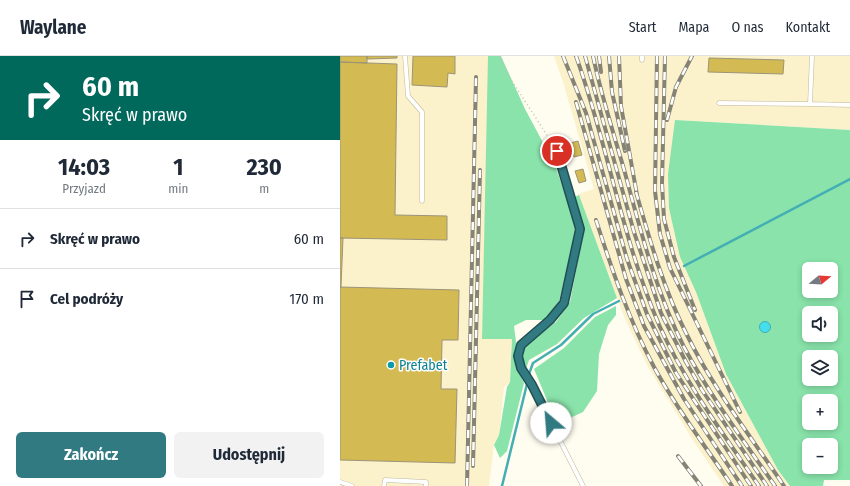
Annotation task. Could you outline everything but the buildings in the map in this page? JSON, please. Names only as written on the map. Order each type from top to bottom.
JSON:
[{"type":"lane","points":[[405,56],[408,96],[422,112],[422,201]]},
{"type":"lane","points":[[810,104],[812,56]]},
{"type":"lane","points":[[719,103],[850,105]]},
{"type":"lane","points":[[557,151],[580,229],[564,303],[550,320],[521,345],[518,356],[521,368],[532,385],[583,486]]},
{"type":"lane","points":[[384,486],[385,480],[426,482],[426,486]]},
{"type":"lane","points":[[343,484],[352,486]]},
{"type":"path","points":[[499,56],[508,75],[557,151]]},
{"type":"shaded area","points":[[340,56],[489,56],[482,339],[512,339],[510,382],[504,387],[499,435],[494,445],[489,486],[340,486]]},
{"type":"shaded area","points":[[554,56],[850,56],[850,130],[675,120],[680,257],[696,292],[726,374],[778,470],[790,486],[724,486],[694,442],[647,365],[625,319],[578,194],[594,189]]},
{"type":"green space","points":[[488,56],[501,56],[525,109],[555,165],[577,230],[559,301],[546,320],[526,320],[514,326],[516,342],[516,367],[524,383],[507,451],[500,458],[494,445],[499,435],[507,387],[510,382],[512,339],[482,339]]},
{"type":"green space","points":[[675,120],[850,130],[850,480],[824,480],[823,486],[790,486],[778,470],[726,374],[696,292],[680,257],[669,208],[668,174]]},
{"type":"green space","points":[[579,195],[617,298],[584,318],[557,344],[529,360],[526,369],[521,357],[525,345],[556,322],[570,302],[583,235],[574,197]]},
{"type":"green space","points":[[616,306],[616,315],[608,325],[599,354],[597,391],[583,412],[557,424],[534,369],[564,348],[595,317]]},
{"type":"water","points":[[765,321],[769,323],[771,327],[769,331],[765,333],[761,331],[759,327],[761,323]]},
{"type":"waterway","points":[[684,266],[850,179]]},
{"type":"waterway","points":[[529,374],[533,363],[561,345],[593,314],[619,301]]},
{"type":"waterway","points":[[502,486],[527,384]]},
{"type":"railway","points":[[563,56],[586,113],[627,259],[647,314],[676,373],[751,486]]},
{"type":"railway","points":[[576,56],[597,124],[635,260],[660,327],[670,348],[694,389],[759,486]]},
{"type":"railway","points":[[585,56],[634,232],[661,313],[702,390],[767,486]]},
{"type":"railway","points":[[593,56],[643,239],[665,305],[694,365],[728,418],[775,486]]},
{"type":"railway","points":[[599,56],[601,72]]},
{"type":"railway","points":[[609,56],[612,92],[625,151]]},
{"type":"railway","points":[[619,56],[621,106],[637,195]]},
{"type":"railway","points":[[657,56],[655,191],[660,234],[670,268],[740,412]]},
{"type":"railway","points":[[665,56],[662,183],[664,219],[674,257],[695,310]]},
{"type":"railway","points":[[667,120],[676,87],[692,56]]},
{"type":"railway","points":[[467,486],[476,77]]},
{"type":"railway","points":[[576,102],[626,279],[644,326],[684,399],[742,486]]},
{"type":"railway","points":[[473,466],[480,170]]},
{"type":"railway","points":[[636,192],[664,283],[697,355],[720,393],[784,486]]},
{"type":"railway","points":[[596,220],[629,313],[654,367],[681,412],[732,486]]},
{"type":"railway","points":[[678,456],[701,486]]},
{"type":"place","name":"Prefabet","points":[[391,365]]},
{"type":"route","points":[[551,423],[532,385],[521,368],[518,356],[521,345],[550,320],[564,303],[580,229],[557,151]]}]
